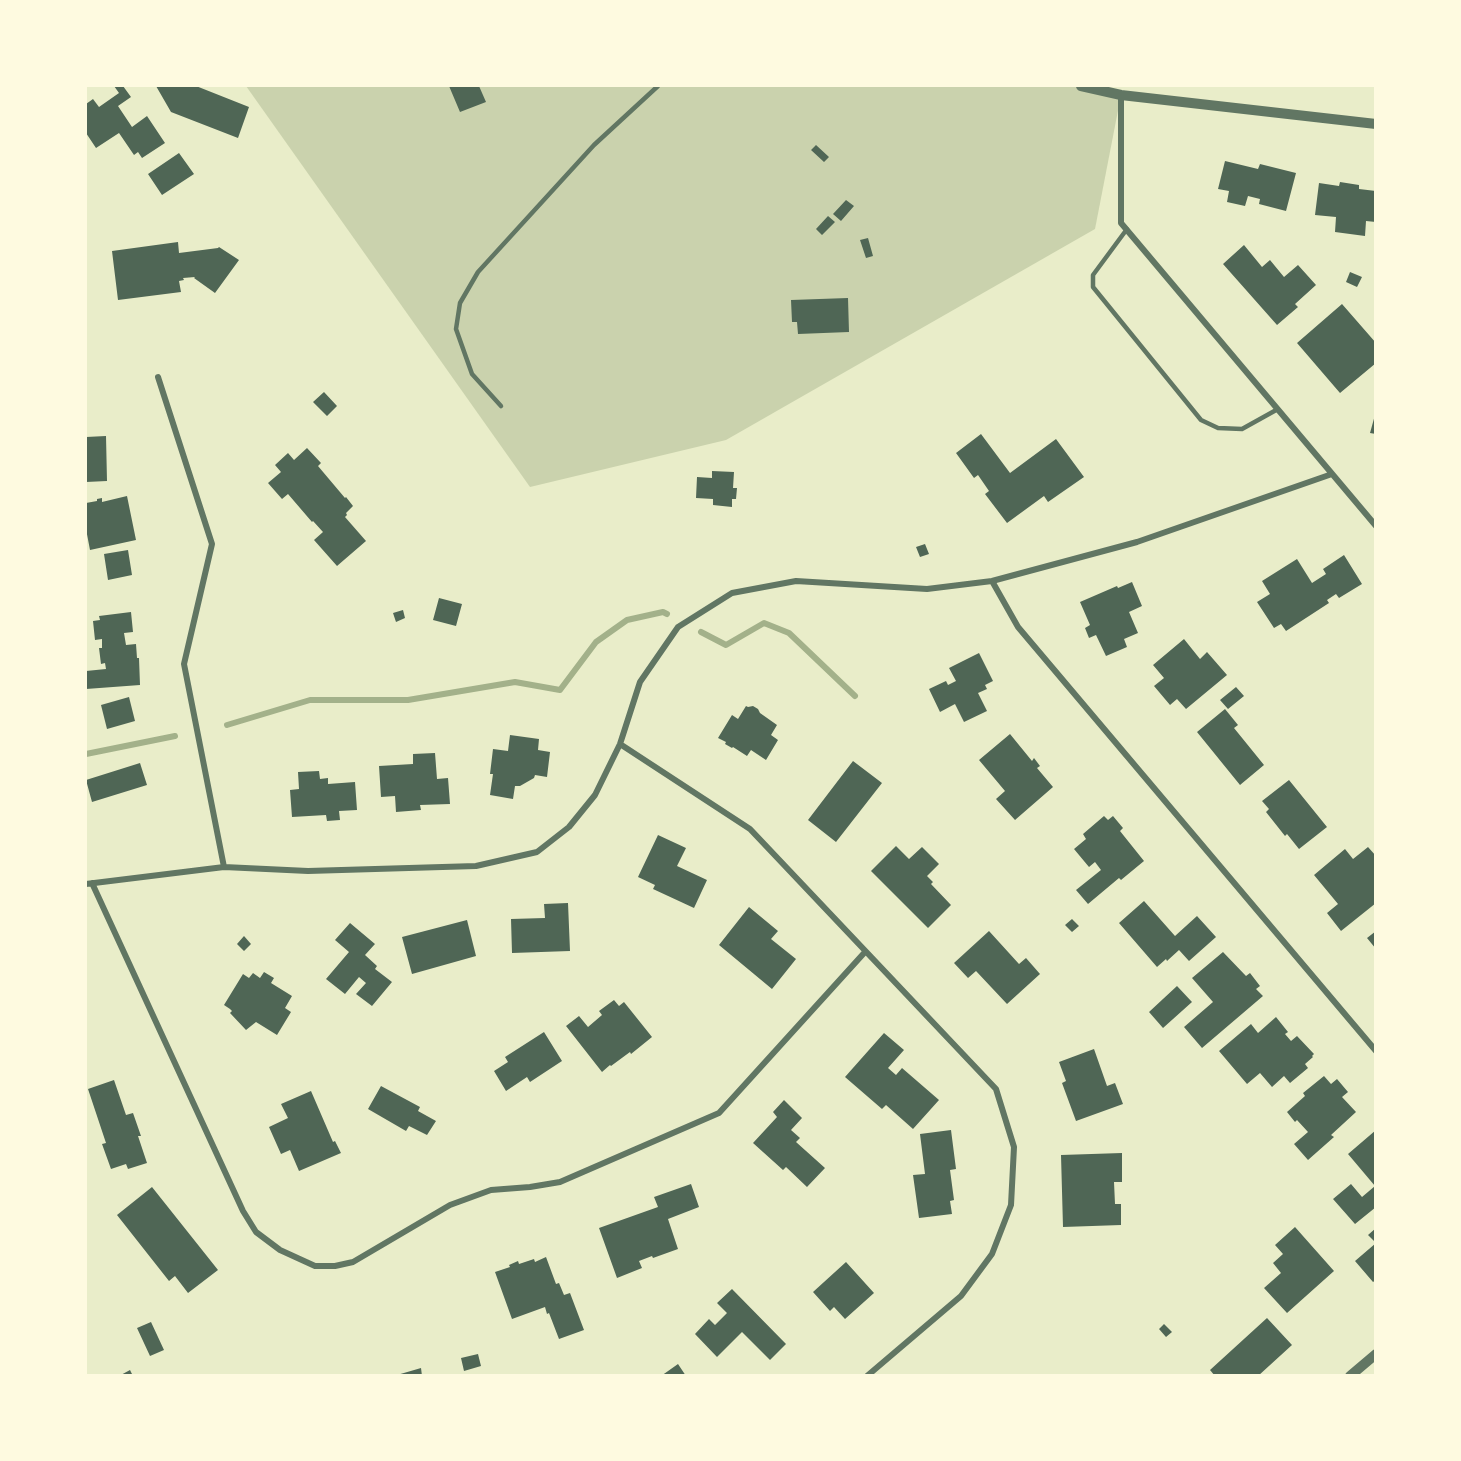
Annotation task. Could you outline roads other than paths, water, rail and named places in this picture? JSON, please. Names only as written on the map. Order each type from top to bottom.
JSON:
[{"type":"street","points":[[1081,86],[1121,95],[1376,124]]},
{"type":"street","points":[[1121,95],[1121,223],[1376,526]]},
{"type":"street","points":[[158,377],[212,544],[184,664],[224,867]]},
{"type":"street","points":[[865,952],[719,1113],[560,1182],[491,1190],[450,1205],[353,1262],[335,1266],[315,1266],[280,1250],[256,1232],[243,1211],[89,883],[224,867],[308,871],[476,866],[537,852],[568,827],[594,795],[620,744],[640,682],[678,627],[732,593],[796,581],[927,589],[992,581],[1137,542],[1332,474]]},
{"type":"street","points":[[992,581],[1018,627],[1376,1051]]},
{"type":"street","points":[[620,744],[750,829],[996,1089],[1014,1147],[1011,1205],[992,1254],[961,1296],[867,1376]]},
{"type":"street","points":[[1350,1376],[1376,1354]]},
{"type":"lane","points":[[501,406],[472,374],[456,329],[460,303],[485,263],[594,145],[658,86]]},
{"type":"lane","points":[[1127,229],[1093,275],[1093,286],[1201,420],[1218,428],[1242,429],[1278,409]]},
{"type":"waterway","points":[[227,725],[310,700],[408,700],[515,682],[560,690],[596,642],[627,620],[663,612],[667,614]]},
{"type":"waterway","points":[[701,632],[726,645],[764,623],[789,633],[855,696]]},
{"type":"waterway","points":[[86,754],[175,736]]}]
